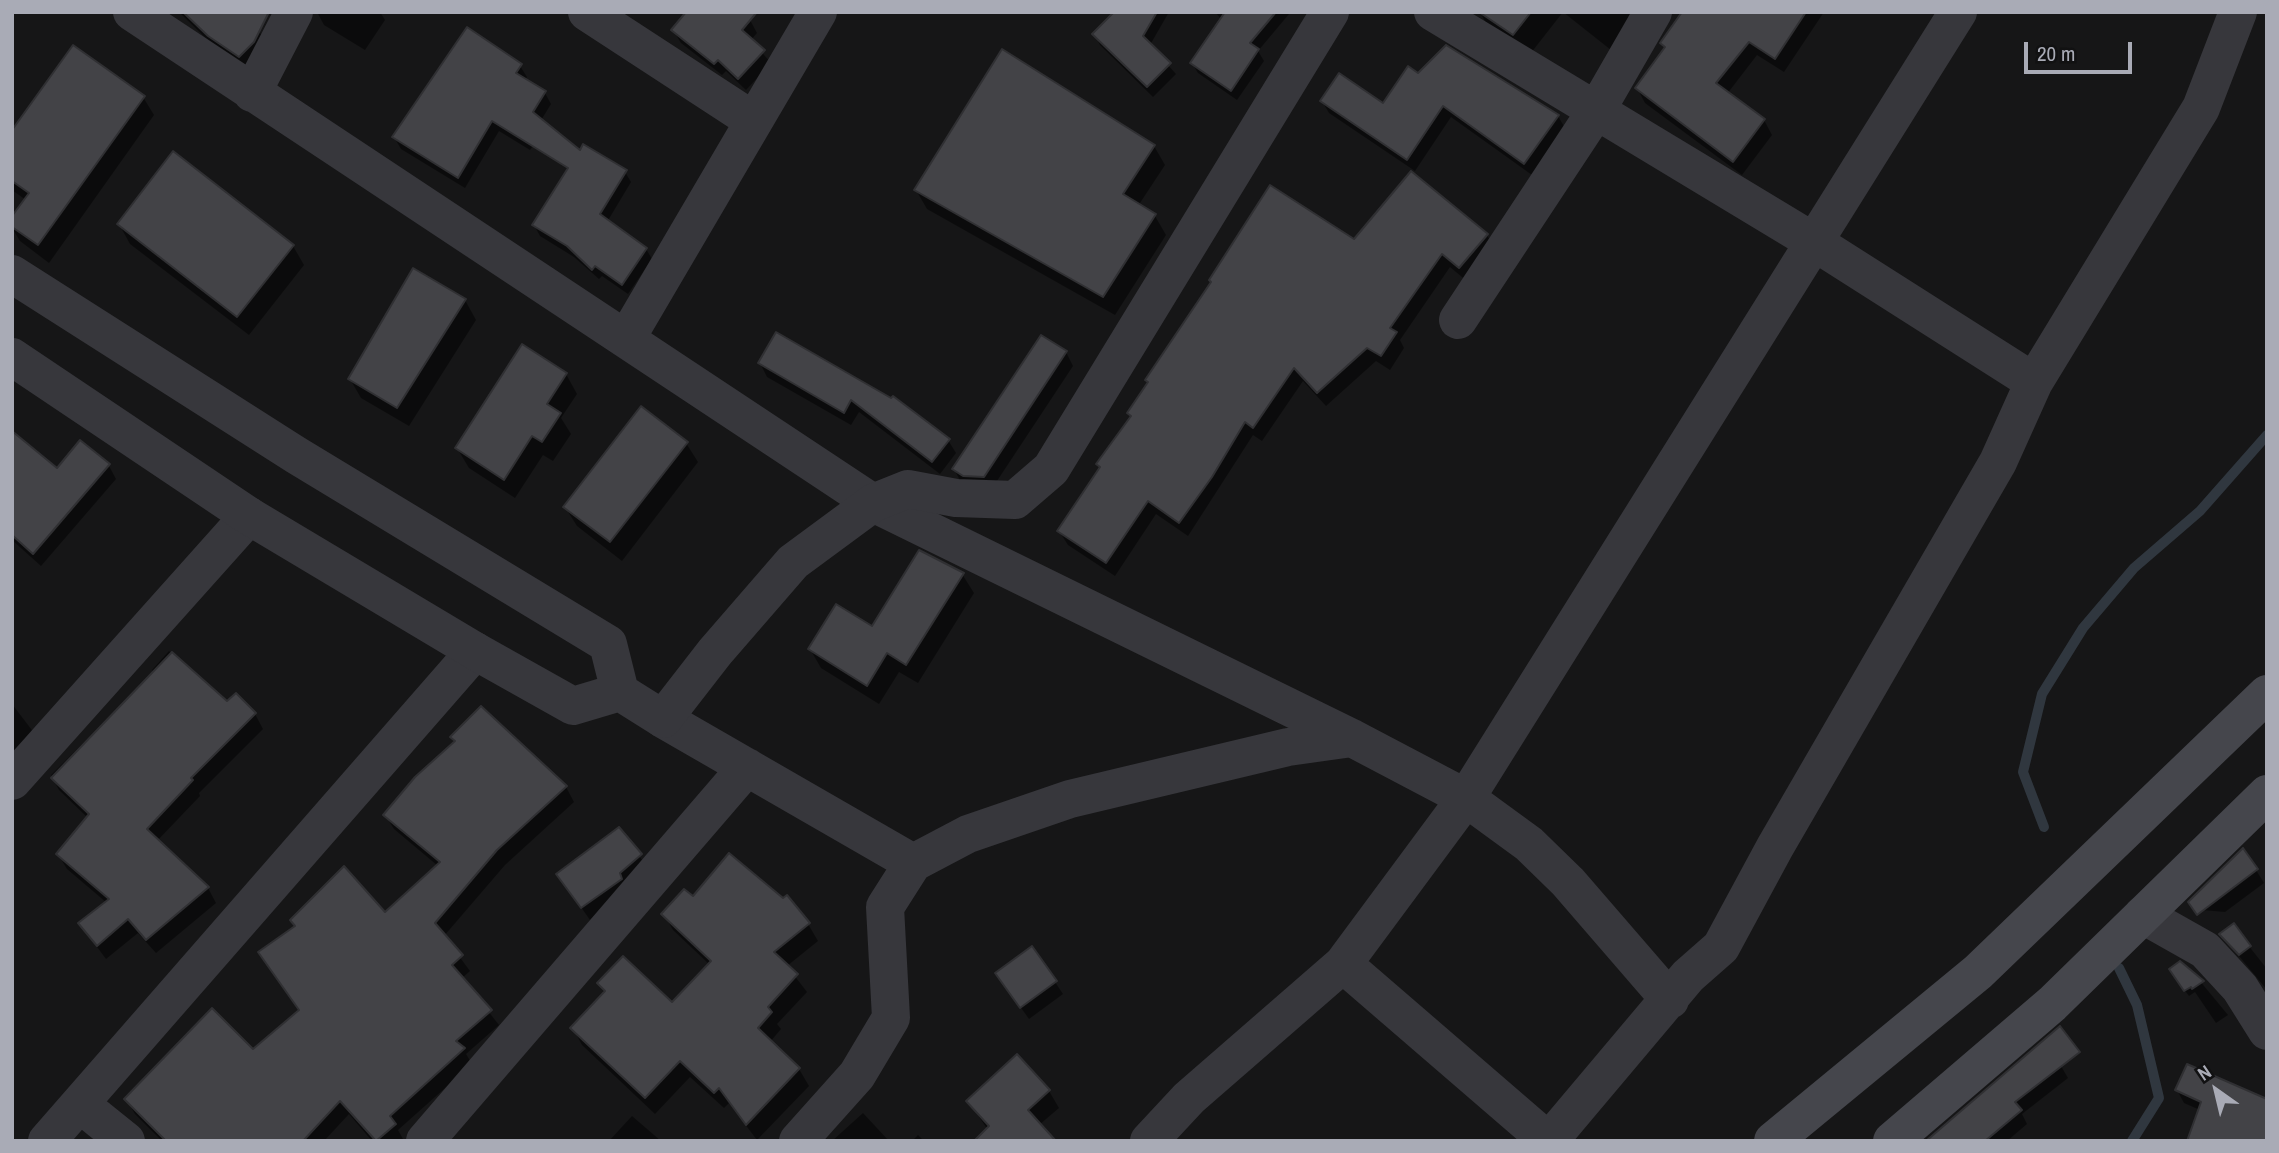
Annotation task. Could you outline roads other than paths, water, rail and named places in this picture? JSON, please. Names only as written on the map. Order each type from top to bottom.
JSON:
[{"type":"main road","points":[[1773,1141],[1978,971],[2267,694]]},
{"type":"main road","points":[[1892,1141],[2052,1004],[2267,794]]},
{"type":"street","points":[[132,12],[873,503],[1352,738],[1466,799],[1529,844],[1568,882],[1670,1000]]},
{"type":"street","points":[[252,93],[294,12]]},
{"type":"street","points":[[586,12],[754,121]]},
{"type":"street","points":[[626,339],[818,12]]},
{"type":"street","points":[[663,719],[715,652],[793,562],[873,503],[908,489],[956,498],[1015,500],[1051,469],[1330,12]]},
{"type":"street","points":[[1433,12],[1814,242],[2034,382]]},
{"type":"street","points":[[1458,320],[1596,111],[1653,12]]},
{"type":"street","points":[[1149,1141],[1189,1098],[1343,964],[1466,799],[1958,12]]},
{"type":"street","points":[[1343,964],[1549,1141],[1688,976],[1721,947],[1775,847],[1998,462],[2034,382],[2200,108],[2238,12]]},
{"type":"street","points":[[12,274],[296,455],[608,644],[620,692],[913,863]]},
{"type":"street","points":[[13,360],[249,516],[475,651],[573,706],[620,692]]},
{"type":"street","points":[[12,781],[249,516]]},
{"type":"street","points":[[47,1141],[475,651]]},
{"type":"street","points":[[798,1141],[857,1074],[891,1018],[885,907],[913,863],[968,834],[1070,799],[1288,747],[1352,738]]},
{"type":"street","points":[[425,1141],[747,767]]},
{"type":"street","points":[[2143,915],[2205,950],[2240,988],[2267,1031]]},
{"type":"street","points":[[80,1104],[126,1141]]},
{"type":"waterway","points":[[2044,827],[2023,772],[2042,694],[2083,628],[2134,568],[2200,511],[2267,435]]},
{"type":"waterway","points":[[2119,968],[2137,1005],[2159,1098],[2132,1141]]}]
